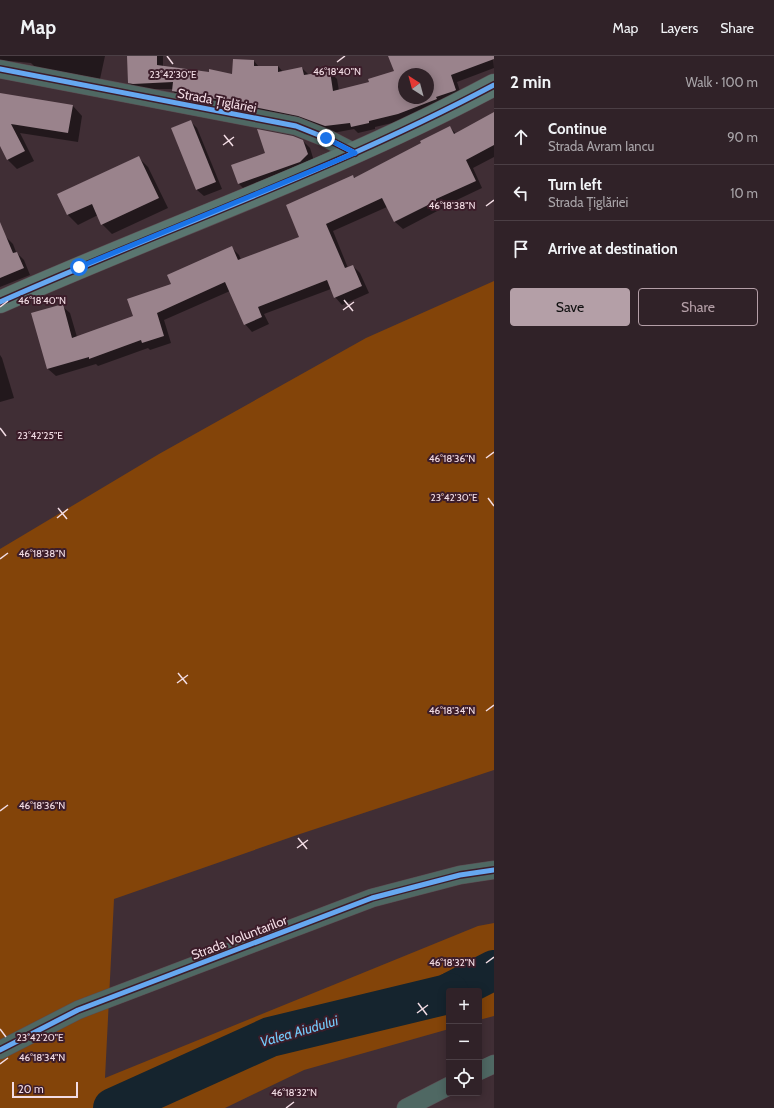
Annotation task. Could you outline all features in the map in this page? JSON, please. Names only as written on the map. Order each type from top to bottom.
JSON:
[{"type":"main road","points":[[0,302],[79,267],[355,153],[494,85]]},
{"type":"street","name":"Strada Țiglăriei","points":[[0,69],[296,126],[326,138],[355,153]]},
{"type":"street","name":"Strada Voluntarilor","points":[[0,1050],[78,1010],[372,898],[460,875],[494,870]]},
{"type":"street","points":[[482,1070],[494,1064]]},
{"type":"street","points":[[406,1108],[446,1088]]},
{"type":"shaded area","points":[[494,281],[494,770],[300,834],[114,899],[105,1078],[478,926],[494,923],[494,1016],[482,1019],[482,988],[446,988],[446,1030],[304,1070],[225,1108],[0,1108],[0,549],[159,454],[366,338]]},
{"type":"building","points":[[127,56],[157,56],[157,65],[209,72],[209,69],[232,74],[233,59],[254,60],[254,66],[278,66],[278,72],[302,67],[304,75],[330,71],[333,91],[369,82],[368,79],[394,71],[388,56],[494,56],[494,59],[451,75],[456,90],[436,97],[437,99],[434,100],[434,68],[398,68],[398,104],[424,104],[398,114],[351,127],[350,123],[325,126],[298,116],[249,105],[172,91],[173,82],[128,83]]},
{"type":"building","points":[[0,93],[73,105],[68,133],[11,124],[25,151],[7,160],[0,146]]},
{"type":"building","points":[[494,112],[494,145],[466,160],[476,181],[436,199],[436,201],[394,222],[382,198],[326,224],[345,268],[353,265],[362,286],[334,298],[327,280],[258,307],[262,317],[244,325],[225,282],[157,313],[164,336],[142,343],[141,340],[89,359],[89,357],[47,369],[31,313],[63,304],[72,338],[133,316],[127,299],[171,284],[167,275],[232,246],[238,260],[299,237],[286,205],[353,175],[354,178],[450,126],[454,134]]},
{"type":"building","points":[[191,120],[216,182],[196,190],[171,128]]},
{"type":"building","points":[[257,129],[293,136],[303,140],[308,154],[300,162],[238,184],[231,165],[265,153]]},
{"type":"building","points":[[139,156],[159,198],[101,225],[92,204],[67,215],[57,194]]},
{"type":"building","points":[[0,222],[13,253],[17,252],[24,268],[0,278]]},
{"type":"waterway","name":"Valea Aiudului","points":[[459,988],[494,970]]},
{"type":"waterway","name":"Valea Aiudului","points":[[113,1108],[270,1037],[446,994]]},
{"type":"cycle path","points":[[0,69],[296,126],[326,138],[355,153]]},
{"type":"cycle path","points":[[0,302],[311,172],[434,116],[494,85]]},
{"type":"cycle path","points":[[0,1050],[78,1010],[372,898],[460,875],[494,870]]},
{"type":"route","points":[[79,267],[355,153],[326,138]]}]
